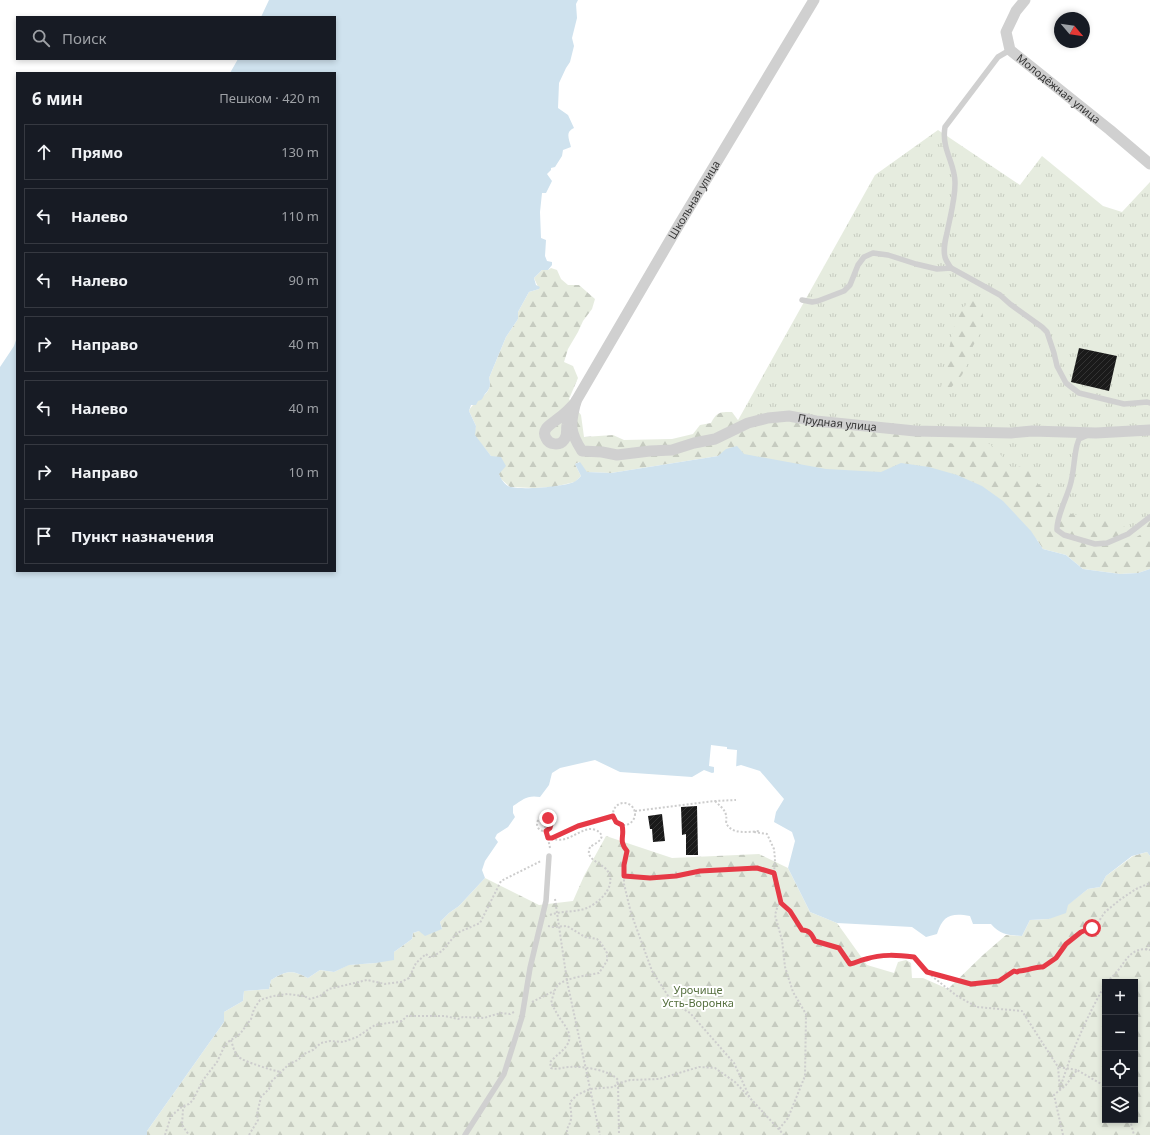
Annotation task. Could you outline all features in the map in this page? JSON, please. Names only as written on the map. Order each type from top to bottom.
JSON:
[{"type":"street","name":"Школьная улица","points":[[576,402],[684,216],[814,0]]},
{"type":"street","name":"Молодёжная улица","points":[[1025,0],[1016,11],[1006,32],[1010,50],[1150,164]]},
{"type":"street","name":"Прудная улица","points":[[576,402],[571,425],[574,439],[582,451],[602,452],[617,455],[650,450],[672,450],[694,443],[715,439],[748,423],[768,418],[789,416],[816,421],[915,431],[1010,433],[1032,431],[1090,433],[1150,430]]},
{"type":"lane","points":[[1010,50],[998,57],[945,127],[944,145],[951,163],[955,183],[944,248],[945,259],[951,268],[1000,295],[1042,327],[1047,332],[1057,366],[1066,383],[1079,393],[1124,404],[1147,402],[1150,404]]},
{"type":"lane","points":[[802,300],[812,302],[818,301],[844,291],[850,285],[858,265],[864,257],[873,253],[888,255],[937,269],[951,268]]},
{"type":"lane","points":[[1090,433],[1079,439],[1066,501],[1056,523],[1057,530],[1064,535],[1095,544],[1107,543],[1128,534],[1150,517]]},
{"type":"lane","points":[[466,1135],[504,1074],[522,1018],[530,968],[546,901],[549,856]]},
{"type":"path","points":[[635,811],[714,801],[736,800]]},
{"type":"path","points":[[714,801],[725,810],[728,828],[734,831],[767,834],[774,849],[774,873],[781,903],[790,911],[802,930],[810,932],[815,941],[839,948],[850,964],[890,954],[914,957],[927,972],[957,996],[977,1007],[1022,1011],[1058,1068],[1060,1090]]},
{"type":"path","points":[[623,803],[630,805],[635,811],[634,818],[626,825],[616,822],[613,816],[614,809],[623,803]]},
{"type":"path","points":[[552,838],[578,826],[613,816]]},
{"type":"path","points":[[543,818],[548,818],[551,826],[546,831],[542,831],[538,826],[538,821],[543,818]]},
{"type":"path","points":[[165,1135],[171,1116],[193,1100],[203,1080],[217,1062],[224,1047],[240,1034],[251,1019],[258,1002],[263,998],[288,994],[304,996],[310,999],[320,996],[329,989],[337,986],[367,980],[390,984],[401,982],[410,978],[416,962],[422,957],[426,954],[429,957],[436,955],[457,933],[480,923],[501,881],[551,854],[543,818]]},
{"type":"path","points":[[622,825],[624,831],[621,837],[622,845],[627,851],[624,865],[624,884],[631,913],[652,971],[672,1002],[690,1013],[734,1063],[750,1098]]},
{"type":"path","points":[[547,916],[579,910],[596,903],[608,891],[610,885],[608,872],[590,857],[590,848],[600,842],[601,834],[598,831],[589,829],[565,839],[555,840],[548,838]]},
{"type":"path","points":[[754,832],[760,831]]},
{"type":"path","points":[[624,876],[650,878],[700,871],[757,868],[774,873]]},
{"type":"path","points":[[927,972],[971,984],[992,983],[999,981],[1014,971],[1027,971],[1038,966],[1043,967],[1056,958],[1066,944],[1081,932],[1092,928],[1097,924],[1104,912],[1120,899],[1136,889],[1150,883]]},
{"type":"path","points":[[779,1129],[788,1118],[805,1076],[806,1014],[793,992],[785,967],[782,940],[775,914],[780,897]]},
{"type":"path","points":[[555,898],[567,981],[600,1135]]},
{"type":"path","points":[[545,920],[550,927],[568,926],[585,937],[597,939],[607,953],[607,961],[599,973],[559,984],[554,991],[552,1003],[559,1018],[567,1028],[569,1038],[568,1044],[550,1062],[551,1068],[554,1069],[570,1066],[586,1068],[615,1076],[618,1080],[619,1135]]},
{"type":"path","points":[[1146,950],[1150,943]]},
{"type":"path","points":[[1110,979],[1116,973],[1124,960],[1136,951],[1140,949],[1150,950]]},
{"type":"path","points":[[249,1135],[258,1120],[257,1114],[261,1097],[269,1089],[271,1082],[288,1064],[298,1060],[322,1042],[343,1042],[357,1037],[375,1025],[402,1021],[407,1016],[445,1016],[458,1019],[463,1017],[484,1018],[501,1013],[510,1014],[554,991]]},
{"type":"path","points":[[1060,1090],[1067,1068],[1092,1009],[1102,991]]},
{"type":"path","points":[[231,1040],[235,1053],[240,1059],[272,1071],[281,1072]]},
{"type":"path","points":[[568,1135],[568,1126],[571,1119],[570,1102],[578,1095],[590,1089],[611,1088],[617,1084],[630,1080],[659,1079],[699,1067],[704,1067],[715,1068],[735,1082],[784,1135]]},
{"type":"path","points":[[1058,1068],[1077,1070],[1102,1084]]},
{"type":"path","points":[[1063,1135],[1054,1102],[1054,1095],[1066,1085],[1077,1070]]},
{"type":"path","points":[[186,1105],[183,1109],[182,1125],[189,1135]]},
{"type":"path","points":[[1131,1123],[1134,1135]]},
{"type":"green space","points":[[938,130],[1020,185],[1042,156],[1103,206],[1122,212],[1150,182],[1150,569],[718,456],[875,175]]},
{"type":"green space","points":[[551,268],[557,270],[561,279],[568,285],[579,285],[595,299],[592,309],[583,321],[568,349],[564,362],[573,366],[578,378],[569,399],[581,415],[584,437],[613,435],[624,440],[672,439],[693,434],[700,425],[711,423],[719,413],[732,412],[743,427],[777,418],[923,432],[940,441],[959,445],[967,438],[976,439],[988,443],[993,447],[1012,468],[1024,466],[1029,471],[1033,480],[1042,487],[1060,508],[1072,514],[1120,523],[1126,528],[1117,540],[1127,543],[1143,533],[1150,521],[1150,569],[1138,573],[1120,574],[1083,569],[1066,555],[1043,549],[1031,531],[1003,501],[982,486],[957,475],[929,467],[901,463],[881,472],[826,469],[744,454],[737,446],[726,449],[718,456],[611,473],[586,472],[579,462],[575,464],[581,476],[575,482],[553,487],[510,487],[501,479],[491,456],[474,435],[476,426],[469,411],[489,389],[489,378],[506,337],[518,319],[518,312],[529,292],[539,289],[534,278],[542,270],[548,270]]},
{"type":"green space","points":[[971,300],[980,302],[985,325],[973,346],[969,360],[962,375],[949,390],[941,387],[953,329],[960,311]]},
{"type":"green space","name":"Урочище Усть-Воронка","points":[[606,836],[672,858],[759,854],[788,868],[810,912],[837,923],[867,965],[894,973],[898,962],[906,960],[911,963],[912,978],[923,978],[948,989],[1006,935],[1022,936],[1030,920],[1049,919],[1088,889],[1100,887],[1106,876],[1133,856],[1147,852],[1150,856],[1150,1135],[147,1135],[147,1131],[224,1022],[224,1012],[243,1001],[244,991],[269,989],[271,980],[281,974],[290,972],[308,978],[320,970],[334,972],[348,965],[376,963],[412,939],[413,933],[442,929],[440,922],[459,906],[485,878],[539,905],[573,901],[584,876]]},
{"type":"water","points":[[269,0],[578,0],[576,4],[577,18],[572,38],[574,46],[570,62],[559,83],[558,108],[568,115],[574,128],[569,132],[571,147],[563,150],[562,156],[555,167],[551,168],[547,174],[552,181],[546,193],[542,193],[540,212],[541,238],[546,240],[545,256],[547,261],[552,262],[552,265],[548,270],[542,270],[534,278],[536,285],[540,287],[539,289],[529,292],[518,312],[518,319],[506,337],[489,378],[489,389],[476,405],[471,405],[469,411],[476,426],[475,435],[491,456],[501,457],[506,466],[499,474],[502,480],[505,484],[517,488],[552,487],[574,482],[581,476],[575,464],[580,462],[587,472],[611,473],[718,456],[726,449],[737,446],[744,454],[826,469],[881,472],[901,463],[929,467],[957,475],[982,486],[1003,501],[1031,531],[1043,549],[1066,555],[1083,569],[1120,574],[1138,573],[1150,569],[1150,856],[1147,852],[1132,856],[1106,876],[1100,887],[1088,889],[1068,905],[1066,913],[1049,919],[1030,920],[1022,936],[1009,935],[1001,932],[994,928],[991,924],[973,924],[970,916],[953,915],[945,919],[937,934],[926,937],[912,927],[837,923],[810,912],[788,868],[795,841],[792,832],[774,822],[776,812],[784,799],[760,771],[741,765],[712,773],[704,770],[692,777],[620,772],[595,760],[560,768],[552,773],[549,785],[540,797],[529,797],[513,806],[513,813],[515,817],[508,827],[497,834],[495,838],[498,842],[485,861],[482,870],[485,878],[459,906],[440,922],[442,929],[425,936],[419,931],[413,933],[412,939],[394,952],[394,960],[349,965],[334,972],[320,970],[308,978],[290,972],[281,974],[271,980],[269,989],[244,991],[243,1001],[224,1012],[224,1022],[147,1131],[147,1135],[0,1135],[0,367],[14,346],[16,340],[16,572],[336,572],[336,72],[231,72],[237,60],[336,60],[336,16],[261,16]]},
{"type":"pier","points":[[711,745],[737,750],[736,769],[714,775],[714,767],[709,766]]},
{"type":"building","points":[[1079,348],[1117,356],[1109,391],[1071,382]]},
{"type":"building","points":[[697,806],[698,855],[686,855],[686,834],[682,835],[681,807]]},
{"type":"building","points":[[662,814],[665,841],[653,842],[652,829],[650,829],[648,816]]},
{"type":"route","points":[[548,818],[551,826],[546,831],[548,838],[552,838],[578,826],[613,816],[616,822],[622,825],[624,831],[621,837],[622,845],[627,851],[624,865],[624,876],[650,878],[676,876],[700,871],[757,868],[774,873],[781,903],[790,911],[802,930],[810,932],[815,941],[839,948],[850,964],[876,956],[890,954],[914,957],[927,972],[971,984],[992,983],[999,981],[1014,971],[1027,971],[1038,966],[1043,967],[1056,958],[1066,944],[1081,932],[1092,928]]}]
